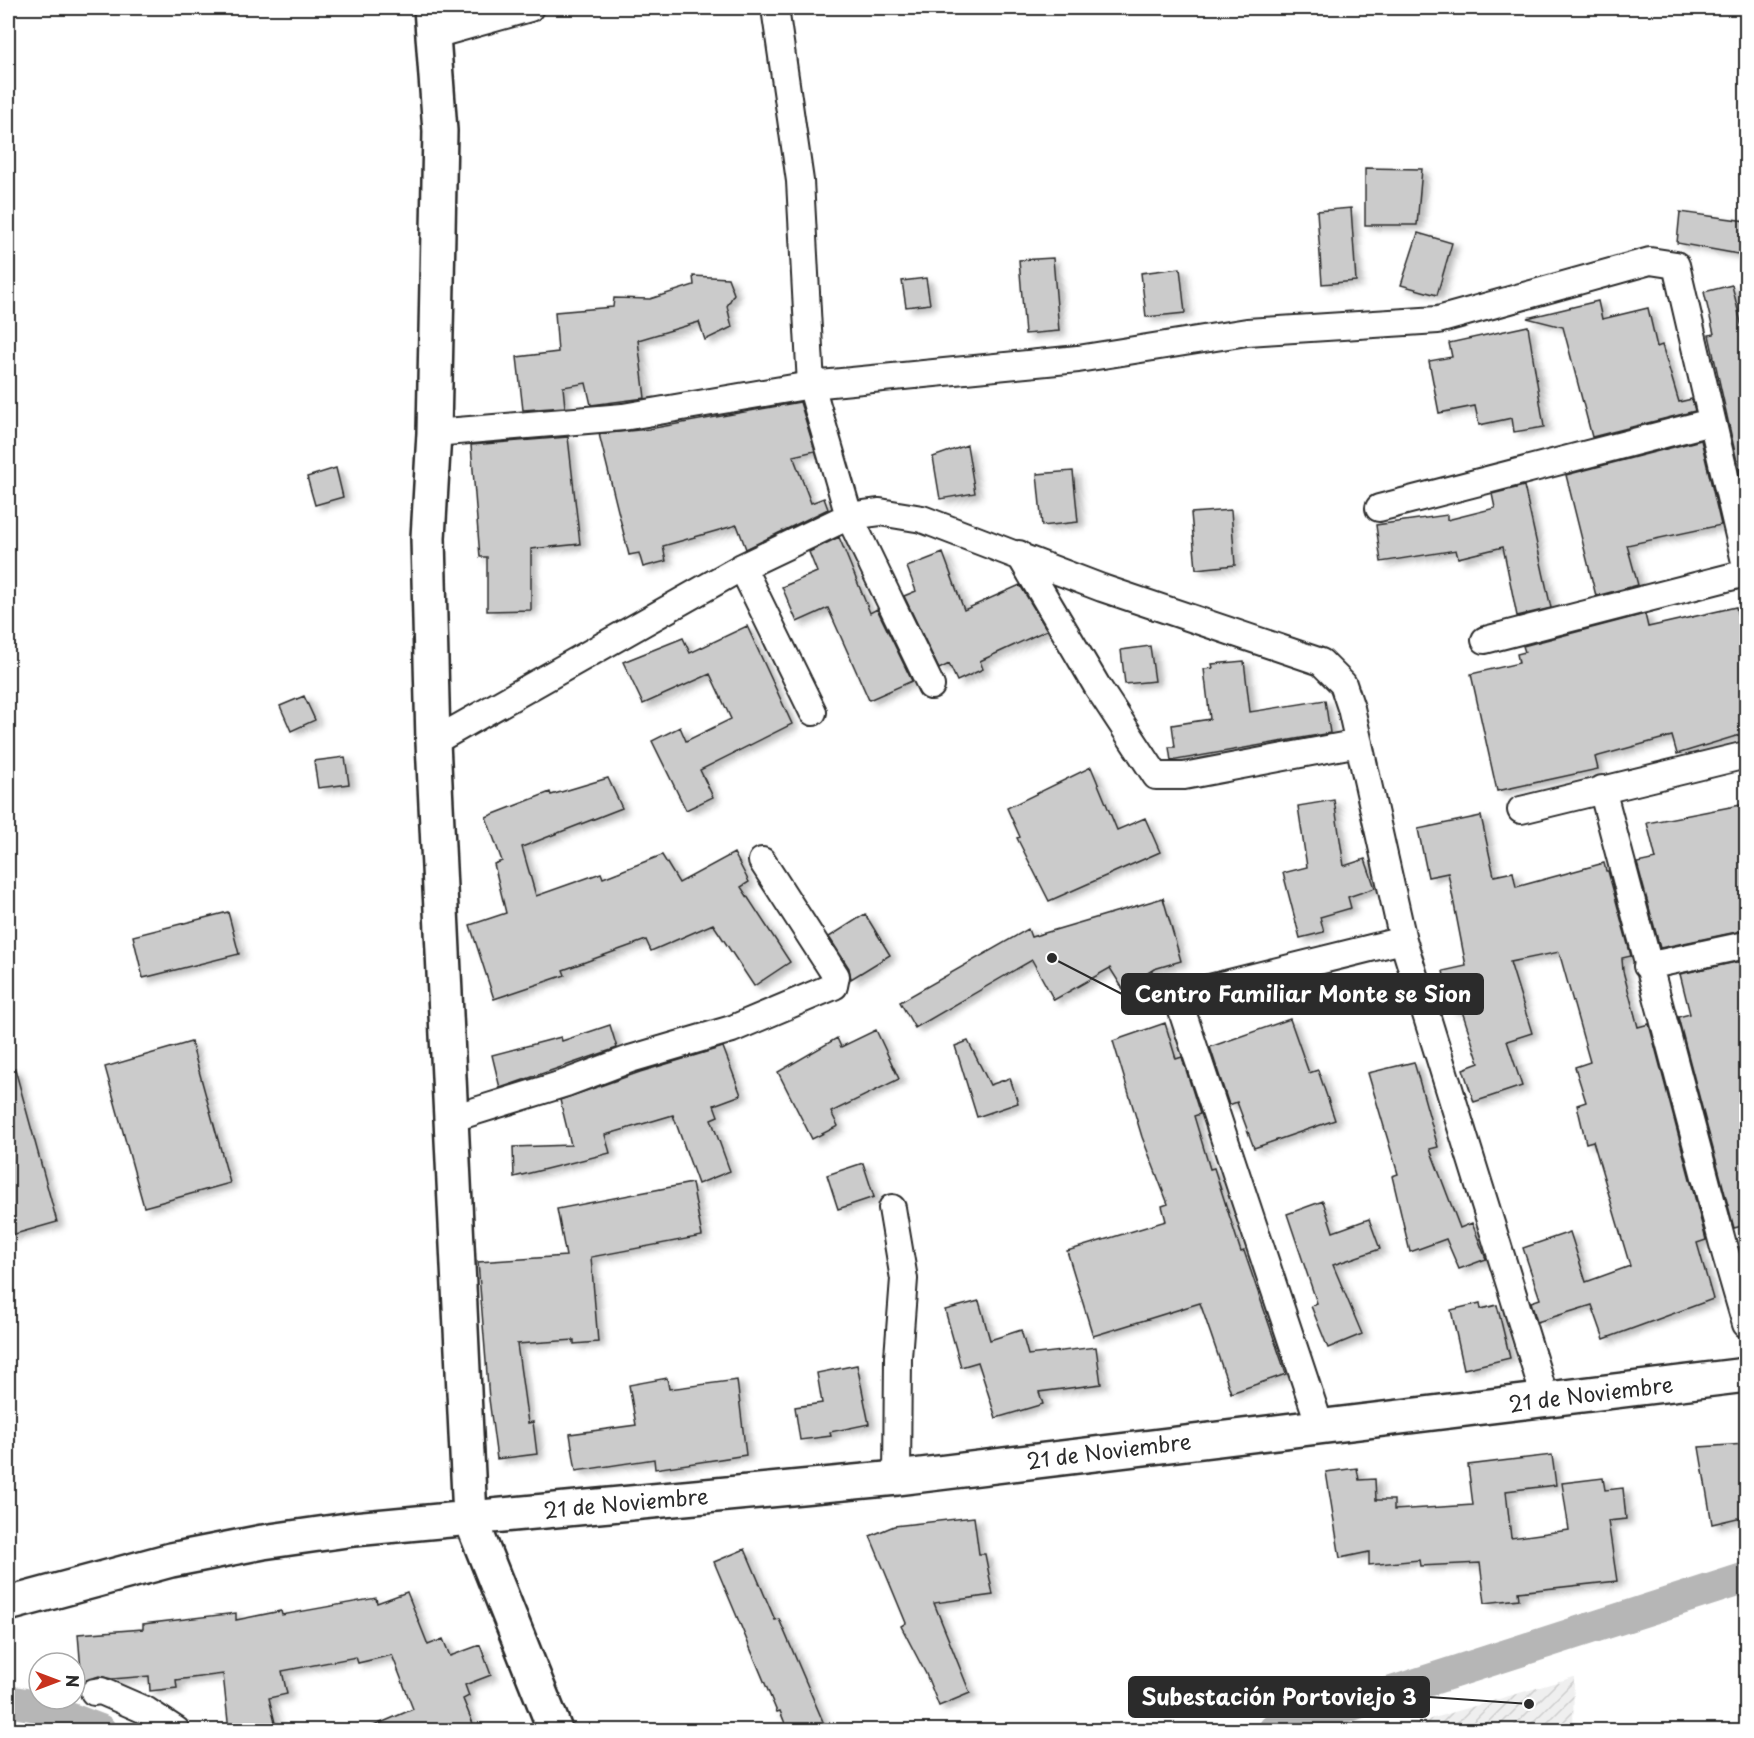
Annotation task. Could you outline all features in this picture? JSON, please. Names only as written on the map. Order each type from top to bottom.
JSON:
[{"type":"street","points":[[530,8],[433,21],[440,131],[434,433],[428,538],[433,742],[470,1518],[555,1731]]},
{"type":"street","points":[[775,8],[800,180],[811,385],[849,516],[931,686]]},
{"type":"street","points":[[434,433],[623,417],[811,385],[1078,359],[1247,332],[1438,320],[1650,261],[1676,265],[1711,422],[1744,551]]},
{"type":"street","points":[[1379,508],[1711,422]]},
{"type":"street","points":[[433,742],[742,567],[849,516],[880,512],[922,519],[1019,554],[1102,588],[1321,662],[1343,684],[1359,743],[1403,940],[1546,1401]]},
{"type":"street","points":[[1019,554],[1097,686],[1156,776],[1184,776],[1359,743]]},
{"type":"street","points":[[742,567],[813,712]]},
{"type":"street","points":[[1485,640],[1746,573]]},
{"type":"street","points":[[1521,810],[1746,755]]},
{"type":"street","points":[[1602,789],[1647,966],[1736,1249],[1746,1324]]},
{"type":"street","points":[[450,1119],[566,1083],[630,1059],[732,1029],[834,986],[836,976],[762,861]]},
{"type":"street","points":[[1320,1426],[1178,996],[1403,940]]},
{"type":"street","points":[[1647,966],[1746,945]]},
{"type":"street","points":[[892,1208],[904,1279],[898,1357],[897,1478]]},
{"type":"street","name":"21 de Noviembre","points":[[8,1604],[171,1560],[263,1542],[470,1518],[897,1478],[1746,1375]]},
{"type":"street","points":[[93,1692],[101,1691],[147,1711],[176,1731]]},
{"type":"shaded area","points":[[1574,1677],[1573,1730],[1393,1730]]},
{"type":"building","points":[[1365,168],[1422,169],[1417,225],[1365,225]]},
{"type":"building","points":[[1351,208],[1356,281],[1322,284],[1317,211]]},
{"type":"building","points":[[1680,212],[1746,221],[1744,255],[1677,243]]},
{"type":"building","points":[[1418,233],[1452,243],[1437,295],[1401,285]]},
{"type":"building","points":[[1053,258],[1059,331],[1025,334],[1019,260]]},
{"type":"building","points":[[1180,268],[1185,313],[1146,317],[1141,273]]},
{"type":"building","points":[[693,276],[728,278],[734,294],[727,306],[732,327],[705,340],[699,322],[638,340],[645,398],[591,405],[586,383],[563,387],[565,407],[523,410],[517,357],[558,352],[555,312],[613,307],[614,298],[650,299],[694,285]]},
{"type":"building","points":[[926,278],[930,304],[906,307],[902,281]]},
{"type":"building","points":[[1732,285],[1742,327],[1746,326],[1746,502],[1709,335],[1714,334],[1704,292]]},
{"type":"building","points":[[1598,301],[1602,319],[1648,308],[1657,347],[1662,345],[1679,402],[1692,399],[1695,411],[1592,437],[1563,327],[1527,318]]},
{"type":"building","points":[[1528,326],[1544,427],[1514,432],[1512,418],[1479,425],[1475,406],[1439,413],[1429,361],[1452,357],[1449,343]]},
{"type":"building","points":[[800,402],[815,451],[793,456],[811,503],[824,498],[828,509],[746,549],[737,525],[663,546],[666,561],[643,567],[639,553],[629,555],[599,434],[649,429]]},
{"type":"building","points":[[568,437],[580,544],[531,549],[531,610],[487,611],[487,557],[480,557],[471,445]]},
{"type":"building","points":[[1701,440],[1721,525],[1627,545],[1638,585],[1596,596],[1566,475]]},
{"type":"building","points":[[967,445],[975,493],[940,499],[933,457]]},
{"type":"building","points":[[336,468],[343,497],[315,505],[307,477]]},
{"type":"building","points":[[1073,471],[1078,522],[1042,526],[1037,474]]},
{"type":"building","points":[[1524,486],[1551,608],[1517,616],[1503,547],[1458,558],[1456,550],[1381,562],[1376,525],[1447,515],[1447,520],[1495,508],[1492,494]]},
{"type":"building","points":[[1231,510],[1235,565],[1196,569],[1191,513]]},
{"type":"building","points":[[839,537],[870,613],[877,609],[912,681],[869,700],[828,608],[797,622],[782,587],[817,572],[809,552]]},
{"type":"building","points":[[943,553],[964,610],[1020,585],[1047,630],[980,661],[983,669],[957,681],[949,664],[939,669],[904,596],[916,591],[907,567]]},
{"type":"building","points":[[1736,607],[1746,654],[1746,733],[1677,754],[1672,736],[1595,757],[1598,769],[1497,791],[1471,674],[1519,663],[1517,654],[1525,652],[1523,646],[1645,614],[1648,627]]},
{"type":"building","points":[[747,626],[792,724],[700,770],[713,797],[686,810],[652,741],[680,727],[686,741],[731,719],[710,674],[643,704],[623,662],[683,638],[690,653]]},
{"type":"building","points":[[1150,646],[1155,681],[1125,684],[1121,650]]},
{"type":"building","points":[[1244,661],[1250,712],[1325,700],[1330,733],[1171,761],[1169,747],[1175,747],[1172,725],[1210,719],[1204,669],[1213,668],[1212,664]]},
{"type":"building","points":[[304,696],[315,720],[291,731],[280,706]]},
{"type":"building","points":[[345,757],[349,784],[318,788],[314,761]]},
{"type":"building","points":[[1091,767],[1117,830],[1145,818],[1160,852],[1049,901],[1017,838],[1020,837],[1007,808]]},
{"type":"building","points":[[608,778],[622,808],[522,847],[536,896],[601,873],[603,878],[662,855],[679,883],[734,853],[749,882],[741,887],[790,962],[754,986],[713,924],[651,951],[646,940],[563,970],[565,975],[494,999],[470,925],[506,913],[494,864],[502,861],[486,817],[550,792],[551,795]]},
{"type":"building","points":[[1334,800],[1344,866],[1365,859],[1375,888],[1348,897],[1351,908],[1320,917],[1324,932],[1300,938],[1283,873],[1307,867],[1298,806]]},
{"type":"building","points":[[1746,804],[1746,930],[1660,948],[1637,863],[1656,859],[1647,823]]},
{"type":"building","points":[[1481,816],[1494,876],[1513,872],[1516,887],[1604,863],[1631,956],[1622,958],[1623,971],[1638,1027],[1649,1024],[1706,1240],[1697,1243],[1713,1299],[1604,1339],[1592,1305],[1537,1322],[1531,1302],[1540,1299],[1523,1248],[1570,1232],[1586,1282],[1630,1266],[1593,1141],[1586,1143],[1577,1105],[1586,1102],[1575,1067],[1590,1062],[1559,952],[1510,962],[1532,1033],[1507,1041],[1522,1086],[1474,1102],[1463,1069],[1479,1063],[1461,1008],[1451,1010],[1443,971],[1466,966],[1448,873],[1428,877],[1418,829]]},
{"type":"building","points":[[1163,898],[1181,961],[1154,969],[1123,989],[1110,968],[1054,1000],[1032,960],[915,1028],[900,1002],[1028,929],[1031,937]]},
{"type":"building","points":[[228,912],[239,954],[143,978],[133,936]]},
{"type":"building","points":[[865,914],[890,955],[851,979],[849,968],[829,937]]},
{"type":"building","points":[[1746,960],[1746,1225],[1734,1228],[1678,1017],[1690,1014],[1680,974]]},
{"type":"building","points":[[1290,1019],[1309,1073],[1318,1070],[1335,1120],[1254,1148],[1237,1102],[1229,1105],[1210,1047]]},
{"type":"building","points":[[1165,1023],[1176,1059],[1182,1057],[1200,1114],[1194,1116],[1210,1169],[1214,1168],[1241,1252],[1244,1251],[1286,1374],[1231,1393],[1200,1303],[1093,1336],[1067,1251],[1166,1221],[1162,1206],[1168,1204],[1142,1137],[1113,1041]]},
{"type":"building","points":[[610,1025],[617,1048],[500,1088],[492,1055],[561,1037],[562,1041]]},
{"type":"building","points":[[876,1030],[899,1079],[831,1112],[838,1126],[812,1139],[778,1072],[837,1038],[841,1047]]},
{"type":"building","points":[[968,1041],[990,1085],[1010,1078],[1018,1103],[977,1117],[955,1046]]},
{"type":"building","points":[[191,1042],[230,1183],[144,1207],[105,1067]]},
{"type":"building","points":[[723,1047],[741,1095],[714,1105],[718,1116],[711,1119],[730,1171],[698,1184],[673,1115],[605,1135],[610,1153],[514,1177],[513,1147],[571,1145],[560,1100],[640,1072]]},
{"type":"building","points":[[1414,1062],[1438,1147],[1430,1149],[1460,1228],[1472,1223],[1486,1259],[1459,1269],[1446,1239],[1410,1252],[1392,1176],[1398,1174],[1368,1073]]},
{"type":"building","points":[[15,1069],[57,1222],[8,1236],[8,1070]]},
{"type":"building","points":[[863,1163],[874,1197],[838,1209],[827,1175]]},
{"type":"building","points":[[692,1183],[702,1236],[591,1257],[598,1342],[574,1344],[574,1340],[517,1344],[528,1423],[533,1422],[537,1454],[497,1459],[489,1399],[478,1262],[566,1256],[557,1209]]},
{"type":"building","points":[[1323,1201],[1333,1232],[1369,1219],[1380,1249],[1333,1265],[1362,1334],[1328,1348],[1311,1306],[1317,1303],[1287,1214]]},
{"type":"building","points":[[979,1301],[990,1340],[1021,1330],[1028,1355],[1096,1347],[1101,1384],[1039,1392],[1043,1404],[996,1418],[978,1362],[961,1367],[945,1310]]},
{"type":"building","points":[[1480,1303],[1481,1309],[1497,1305],[1510,1358],[1464,1369],[1451,1310]]},
{"type":"building","points":[[857,1365],[869,1424],[830,1432],[831,1436],[800,1440],[795,1407],[822,1403],[817,1373]]},
{"type":"building","points":[[667,1378],[669,1389],[737,1380],[746,1455],[655,1469],[654,1459],[576,1471],[570,1434],[636,1425],[629,1385]]},
{"type":"building","points":[[1746,1444],[1746,1516],[1712,1524],[1699,1447]]},
{"type":"building","points":[[1552,1455],[1556,1485],[1506,1491],[1511,1538],[1569,1530],[1562,1483],[1603,1478],[1605,1490],[1623,1488],[1626,1519],[1608,1521],[1617,1581],[1518,1592],[1519,1599],[1485,1603],[1480,1563],[1420,1566],[1419,1560],[1369,1565],[1369,1552],[1340,1558],[1326,1472],[1357,1468],[1359,1480],[1375,1479],[1376,1500],[1394,1500],[1394,1510],[1473,1505],[1468,1465]]},
{"type":"building","points":[[974,1517],[979,1554],[985,1554],[993,1595],[934,1603],[970,1693],[939,1706],[926,1674],[901,1626],[906,1623],[870,1536],[894,1526]]},
{"type":"building","points":[[745,1549],[775,1620],[779,1619],[827,1731],[788,1731],[780,1711],[777,1712],[714,1562]]},
{"type":"building","points":[[407,1592],[428,1645],[443,1639],[450,1656],[480,1645],[491,1675],[465,1685],[469,1696],[463,1699],[476,1731],[362,1731],[413,1709],[392,1655],[358,1663],[356,1657],[282,1671],[287,1694],[269,1698],[277,1731],[229,1731],[223,1674],[176,1680],[177,1688],[150,1691],[149,1676],[112,1679],[99,1676],[87,1680],[87,1651],[79,1651],[78,1634],[143,1629],[143,1624],[236,1613],[236,1620],[281,1611],[282,1615],[376,1598],[377,1603]]},
{"type":"waterway","points":[[1274,1730],[1746,1578]]},
{"type":"waterway","points":[[8,1701],[37,1706],[100,1730]]},
{"type":"place","name":"Centro Familiar Monte se Sion","points":[[1052,958]]},
{"type":"place","name":"Subestación Portoviejo 3","points":[[1529,1704]]}]
